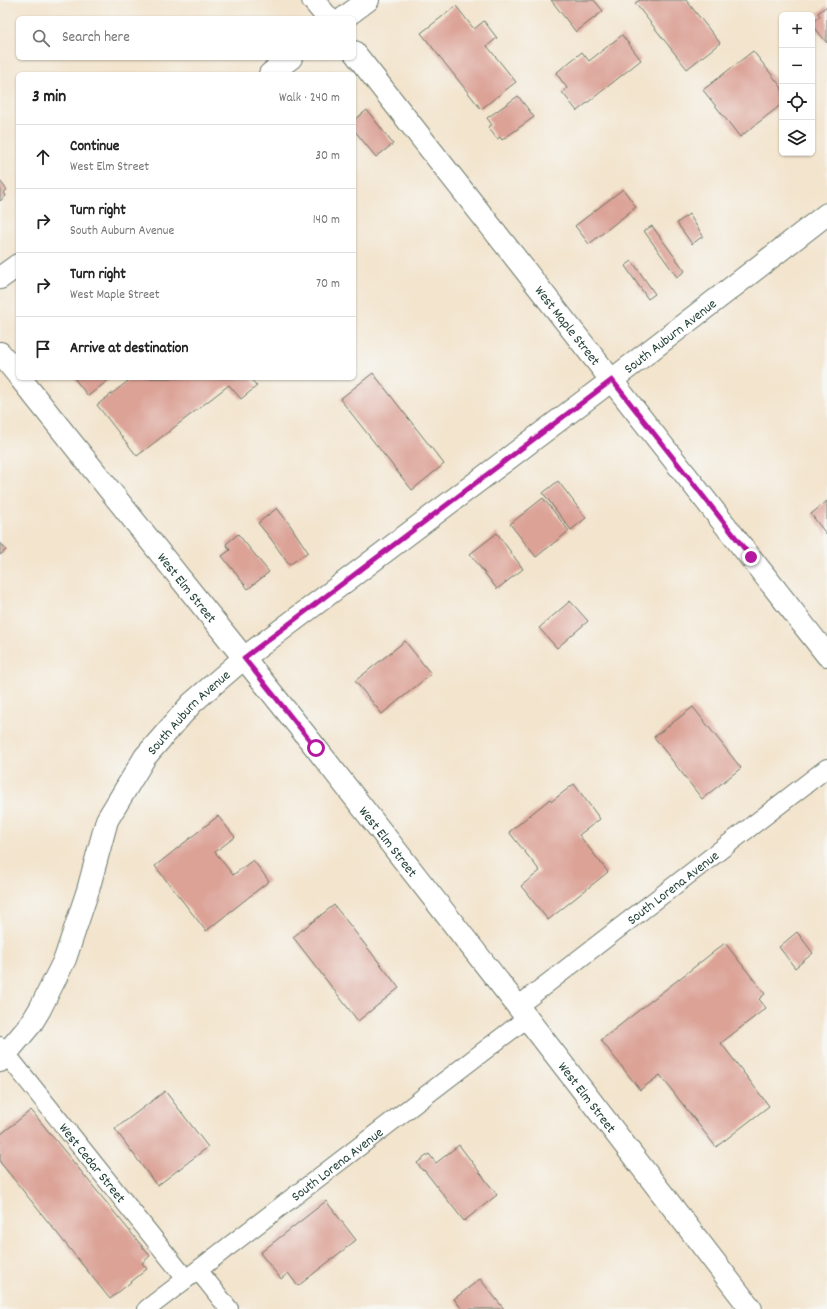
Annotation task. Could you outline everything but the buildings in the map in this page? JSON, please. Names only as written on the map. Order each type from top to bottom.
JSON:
[{"type":"street","points":[[314,0],[326,16]]},
{"type":"street","points":[[347,16],[368,0]]},
{"type":"street","name":"West Maple Street","points":[[356,55],[827,655]]},
{"type":"street","points":[[273,72],[288,60]]},
{"type":"street","name":"South Auburn Avenue","points":[[2,1054],[31,1024],[65,959],[88,890],[107,820],[145,757],[192,703],[244,658],[612,380],[827,214]]},
{"type":"street","points":[[0,278],[16,266]]},
{"type":"street","points":[[0,353],[16,373]]},
{"type":"street","name":"West Elm Street","points":[[22,380],[244,658],[522,1012],[751,1309]]},
{"type":"street","name":"South Lorena Avenue","points":[[147,1309],[192,1275],[827,768]]},
{"type":"street","name":"West Cedar Street","points":[[2,1054],[192,1275],[229,1309]]},
{"type":"route","points":[[316,748],[244,658],[612,380],[751,557]]}]
